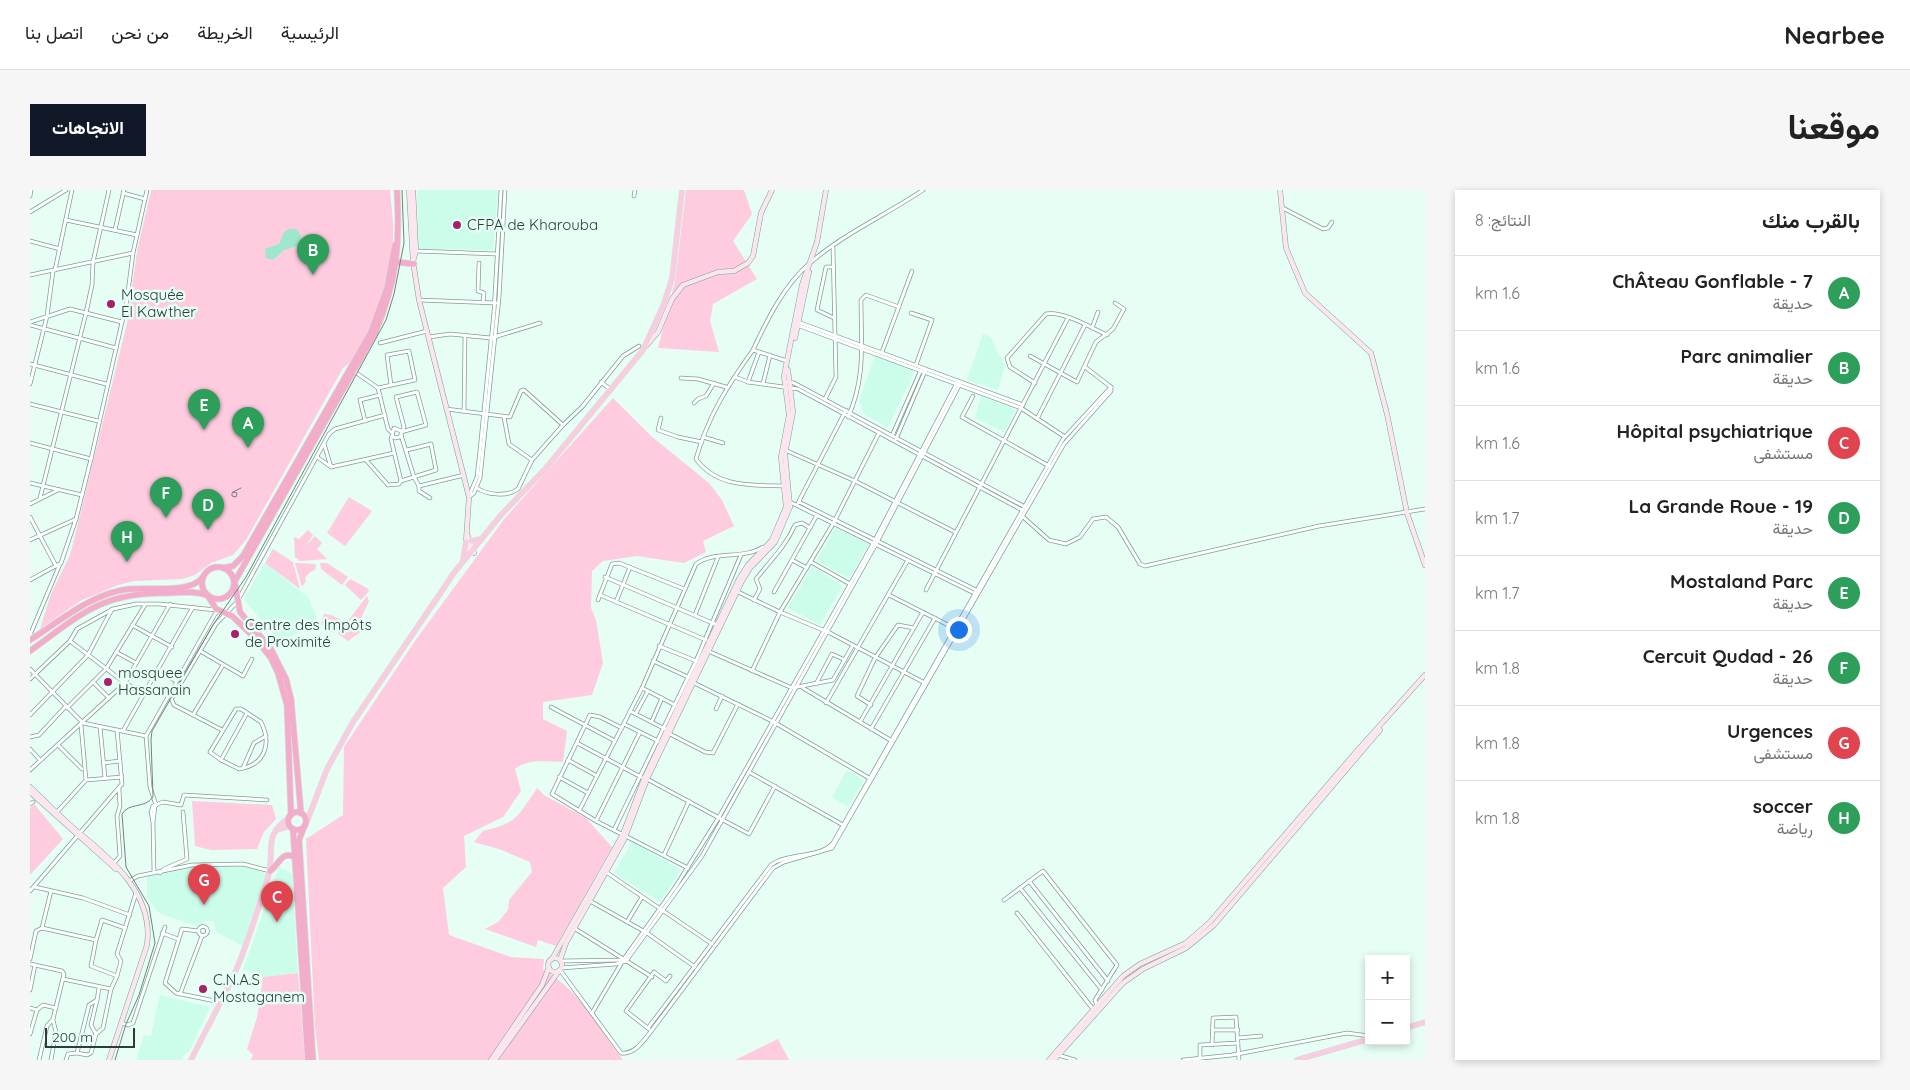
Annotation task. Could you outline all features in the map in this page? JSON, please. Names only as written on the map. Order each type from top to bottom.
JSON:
[{"type":"highway","points":[[30,651],[78,616],[114,598],[145,593],[191,592],[218,600],[228,597],[355,372],[385,308],[397,262],[400,229],[395,190]]},
{"type":"highway","points":[[30,640],[81,607],[113,592],[127,589],[181,588],[193,585],[209,569],[233,566],[243,556],[371,332],[383,301],[394,254],[396,229],[395,190]]},
{"type":"highway","points":[[397,262],[414,262]]},
{"type":"highway","points":[[224,568],[231,573],[240,591],[237,602],[240,612],[271,649],[286,679],[291,699],[301,814],[306,818],[299,840],[313,1060]]},
{"type":"highway","points":[[203,577],[202,586],[210,607],[222,611],[242,625],[262,645],[272,658],[281,682],[286,705],[291,827],[296,858],[308,1060]]},
{"type":"highway","points":[[291,816],[301,814]]},
{"type":"highway","points":[[291,827],[300,830],[305,826]]},
{"type":"highway","points":[[270,871],[282,857],[289,855],[296,858]]},
{"type":"main road","points":[[305,826],[315,805],[327,769],[352,722],[462,562],[473,552],[482,538],[508,508],[546,468],[611,390],[641,348],[663,306],[672,279],[682,190]]},
{"type":"main road","points":[[434,603],[508,508]]},
{"type":"main road","points":[[462,562],[468,541],[482,538]]},
{"type":"main road","points":[[301,814],[309,811],[315,805]]},
{"type":"main road","points":[[191,1060],[242,956],[270,871],[270,843],[274,832],[291,816]]},
{"type":"main road","points":[[274,832],[291,827]]},
{"type":"main road","points":[[1410,1027],[1425,1022]]},
{"type":"main road","points":[[1297,1060],[1365,1038]]},
{"type":"street","points":[[30,196],[31,190]]},
{"type":"street","points":[[30,212],[66,190]]},
{"type":"street","points":[[30,384],[47,316],[54,271],[72,190]]},
{"type":"street","points":[[40,498],[86,313],[92,285],[93,262],[109,190]]},
{"type":"street","points":[[30,635],[61,563],[76,519],[122,322],[133,253],[147,190]]},
{"type":"street","points":[[409,190],[414,262],[419,300],[469,497],[467,534],[473,552]]},
{"type":"street","points":[[413,190],[416,251],[414,262]]},
{"type":"street","points":[[469,497],[477,477],[485,414],[496,303],[501,190]]},
{"type":"street","points":[[499,254],[505,190]]},
{"type":"street","points":[[634,196],[635,190]]},
{"type":"street","points":[[477,488],[482,492],[504,495],[515,492],[532,460],[563,425],[582,408],[623,356],[641,348],[658,332],[672,299],[683,284],[718,272],[734,271],[748,263],[753,256],[761,213],[772,190]]},
{"type":"street","points":[[614,830],[668,731],[748,565],[769,543],[789,501],[785,486],[784,449],[789,415],[786,384],[787,361],[809,263],[819,232],[826,190]]},
{"type":"street","points":[[785,486],[747,486],[718,478],[705,470],[696,459],[703,437],[726,387],[753,350],[765,325],[793,282],[809,263],[923,190]]},
{"type":"street","points":[[1280,190],[1286,248],[1305,293],[1371,353],[1387,414],[1407,513],[1425,566]]},
{"type":"street","points":[[115,230],[124,192],[145,199]]},
{"type":"street","points":[[1281,207],[1323,230],[1328,228],[1332,222]]},
{"type":"street","points":[[66,220],[137,235]]},
{"type":"street","points":[[30,241],[60,249]]},
{"type":"street","points":[[825,400],[836,377],[832,248]]},
{"type":"street","points":[[416,251],[499,254]]},
{"type":"street","points":[[30,275],[133,253]]},
{"type":"street","points":[[479,263],[478,291],[484,293],[483,303]]},
{"type":"street","points":[[833,267],[826,267],[817,310],[821,314],[834,318]]},
{"type":"street","points":[[882,352],[912,271]]},
{"type":"street","points":[[848,417],[860,388],[861,300],[864,297],[875,297],[899,307]]},
{"type":"street","points":[[419,300],[496,303]]},
{"type":"street","points":[[1030,356],[1077,382],[1096,342],[1107,335],[1124,311],[1116,303]]},
{"type":"street","points":[[30,324],[47,316],[70,309],[122,322]]},
{"type":"street","points":[[1092,328],[1098,312]]},
{"type":"street","points":[[911,313],[932,320],[915,367]]},
{"type":"street","points":[[1035,383],[1008,364],[1008,356],[1046,314],[1054,313],[1107,335]]},
{"type":"street","points":[[926,590],[979,484],[1045,366],[1068,318]]},
{"type":"street","points":[[429,337],[493,337],[540,322]]},
{"type":"street","points":[[796,323],[1022,406],[1037,419],[1067,438]]},
{"type":"street","points":[[786,384],[796,323]]},
{"type":"street","points":[[30,324],[116,348]]},
{"type":"street","points":[[1037,419],[1085,325]]},
{"type":"street","points":[[380,343],[427,331]]},
{"type":"street","points":[[464,411],[465,336]]},
{"type":"street","points":[[861,347],[882,352],[915,367]]},
{"type":"street","points":[[753,350],[787,361]]},
{"type":"street","points":[[378,388],[416,380],[409,351],[387,355],[391,385]]},
{"type":"street","points":[[748,382],[759,352]]},
{"type":"street","points":[[762,384],[770,355]]},
{"type":"street","points":[[30,364],[106,384]]},
{"type":"street","points":[[977,592],[1067,438],[1111,392],[1111,387],[1084,366]]},
{"type":"street","points":[[893,438],[923,370]]},
{"type":"street","points":[[355,372],[378,388],[388,429],[397,438],[404,427],[396,397],[417,392],[426,425],[401,433]]},
{"type":"street","points":[[735,377],[748,382],[762,384],[786,384],[825,400],[1025,509]]},
{"type":"street","points":[[682,378],[714,383],[726,387]]},
{"type":"street","points":[[601,382],[611,390]]},
{"type":"street","points":[[694,403],[706,396],[714,383]]},
{"type":"street","points":[[661,910],[702,856],[774,723],[827,632],[959,383]]},
{"type":"street","points":[[786,384],[879,433],[893,438]]},
{"type":"street","points":[[715,624],[750,568],[779,536],[789,501],[784,449],[793,418],[791,388]]},
{"type":"street","points":[[446,409],[504,417],[511,416],[521,391],[524,390],[563,425]]},
{"type":"street","points":[[365,421],[360,400],[380,395]]},
{"type":"street","points":[[973,396],[962,417],[1050,466]]},
{"type":"street","points":[[30,404],[98,421]]},
{"type":"street","points":[[798,504],[846,410]]},
{"type":"street","points":[[469,497],[477,488],[480,478],[485,414]]},
{"type":"street","points":[[240,591],[324,444],[334,430],[385,415]]},
{"type":"street","points":[[504,417],[509,444],[532,460]]},
{"type":"street","points":[[660,418],[658,430],[702,442]]},
{"type":"street","points":[[401,481],[391,440],[396,428],[401,433],[420,491],[430,498]]},
{"type":"street","points":[[752,671],[780,612],[834,522],[879,433]]},
{"type":"street","points":[[703,437],[723,443]]},
{"type":"street","points":[[30,443],[91,458]]},
{"type":"street","points":[[324,444],[331,467]]},
{"type":"street","points":[[366,460],[388,485],[399,484],[401,481],[436,470],[431,444],[407,450]]},
{"type":"street","points":[[784,449],[897,501],[955,532]]},
{"type":"street","points":[[317,457],[331,467],[394,453]]},
{"type":"street","points":[[419,486],[464,475]]},
{"type":"street","points":[[30,483],[82,495]]},
{"type":"street","points":[[30,504],[58,490]]},
{"type":"street","points":[[789,501],[977,592]]},
{"type":"street","points":[[798,504],[834,522]]},
{"type":"street","points":[[560,969],[621,1053],[634,1051],[773,868],[784,862],[827,852],[835,846],[923,682],[1025,509]]},
{"type":"street","points":[[1022,516],[1050,540],[1066,544],[1080,537],[1093,519],[1106,516],[1118,527],[1140,564],[1145,566],[1319,526],[1425,509]]},
{"type":"street","points":[[774,592],[817,515]]},
{"type":"street","points":[[30,517],[56,566]]},
{"type":"street","points":[[30,540],[76,519]]},
{"type":"street","points":[[754,600],[760,589],[756,579],[782,549],[795,525],[800,523],[810,528]]},
{"type":"street","points":[[875,542],[935,572]]},
{"type":"street","points":[[794,688],[822,631],[875,542]]},
{"type":"street","points":[[579,811],[642,688],[696,564],[701,560],[753,552],[769,543]]},
{"type":"street","points":[[668,731],[675,705],[715,624],[741,555]]},
{"type":"street","points":[[695,615],[718,557]]},
{"type":"street","points":[[792,560],[807,568]]},
{"type":"street","points":[[826,703],[908,560]]},
{"type":"street","points":[[811,562],[850,584]]},
{"type":"street","points":[[30,580],[61,563]]},
{"type":"street","points":[[598,600],[612,564],[619,563],[684,589]]},
{"type":"street","points":[[616,602],[621,584],[630,567]]},
{"type":"street","points":[[605,578],[715,624]]},
{"type":"street","points":[[735,590],[827,632],[923,682]]},
{"type":"street","points":[[889,594],[935,618],[954,631]]},
{"type":"street","points":[[600,595],[707,641]]},
{"type":"street","points":[[222,730],[174,705],[171,697],[176,681],[215,614],[237,602]]},
{"type":"street","points":[[30,680],[70,641],[78,629],[113,609],[145,604],[210,607]]},
{"type":"street","points":[[30,737],[39,735],[106,669],[145,604]]},
{"type":"street","points":[[30,770],[125,683],[170,604]]},
{"type":"street","points":[[123,731],[194,607]]},
{"type":"street","points":[[30,715],[88,655],[113,609]]},
{"type":"street","points":[[154,873],[153,822],[155,805],[150,787],[146,736],[222,611]]},
{"type":"street","points":[[860,722],[923,612]]},
{"type":"street","points":[[871,729],[935,618]]},
{"type":"street","points":[[871,705],[857,696],[875,658],[898,624],[914,628]]},
{"type":"street","points":[[132,626],[172,647]]},
{"type":"street","points":[[33,628],[41,633]]},
{"type":"street","points":[[697,968],[712,944],[772,865],[783,858],[828,848],[892,741],[954,631]]},
{"type":"street","points":[[70,641],[125,683],[145,694]]},
{"type":"street","points":[[495,1060],[560,969],[560,961],[574,928],[625,835],[644,778],[660,742],[694,683],[707,650],[707,641]]},
{"type":"street","points":[[707,650],[794,688],[802,688],[834,680],[853,645]]},
{"type":"street","points":[[659,646],[696,661]]},
{"type":"street","points":[[116,652],[136,663]]},
{"type":"street","points":[[202,652],[243,676],[252,659]]},
{"type":"street","points":[[816,684],[831,655],[845,660]]},
{"type":"street","points":[[653,661],[688,677]]},
{"type":"street","points":[[193,715],[223,665]]},
{"type":"street","points":[[30,669],[82,724],[146,736]]},
{"type":"street","points":[[158,671],[176,681]]},
{"type":"street","points":[[1049,1060],[1131,970],[1186,943],[1210,922],[1425,675]]},
{"type":"street","points":[[1096,1007],[1130,977],[1186,948],[1214,926],[1366,744],[1425,680]]},
{"type":"street","points":[[93,682],[109,698]]},
{"type":"street","points":[[694,683],[774,723],[869,778]]},
{"type":"street","points":[[642,688],[675,705]]},
{"type":"street","points":[[802,688],[892,741]]},
{"type":"street","points":[[636,713],[648,691]]},
{"type":"street","points":[[716,709],[722,696]]},
{"type":"street","points":[[652,721],[662,698]]},
{"type":"street","points":[[630,711],[652,721],[705,752],[713,753],[738,704]]},
{"type":"street","points":[[551,707],[615,741]]},
{"type":"street","points":[[236,708],[247,713],[261,722],[267,745],[263,756],[242,768],[236,768],[221,760],[211,753],[210,749],[222,730],[236,708]]},
{"type":"street","points":[[221,760],[247,713]]},
{"type":"street","points":[[660,742],[640,732],[593,714],[590,715],[552,791],[553,796],[688,868]]},
{"type":"street","points":[[592,1013],[623,961],[661,910],[721,818],[749,772],[774,723]]},
{"type":"street","points":[[82,724],[86,780]]},
{"type":"street","points":[[100,727],[105,778]]},
{"type":"street","points":[[30,891],[80,836],[122,784],[117,730]]},
{"type":"street","points":[[596,820],[640,732]]},
{"type":"street","points":[[242,768],[254,743],[266,736]]},
{"type":"street","points":[[577,743],[749,834],[774,786]]},
{"type":"street","points":[[58,745],[82,769]]},
{"type":"street","points":[[30,749],[40,760]]},
{"type":"street","points":[[568,760],[597,776]]},
{"type":"street","points":[[104,763],[120,761]]},
{"type":"street","points":[[749,772],[843,825]]},
{"type":"street","points":[[57,812],[86,780],[122,776]]},
{"type":"street","points":[[559,777],[588,793]]},
{"type":"street","points":[[30,787],[80,836],[114,863],[128,880],[141,901],[148,927],[147,945],[109,1060]]},
{"type":"street","points":[[114,863],[120,856],[117,816],[120,806],[119,789]]},
{"type":"street","points":[[30,792],[128,880]]},
{"type":"street","points":[[155,805],[162,802],[181,805],[184,795],[267,800]]},
{"type":"street","points":[[664,855],[689,801]]},
{"type":"street","points":[[160,873],[164,869],[186,859],[183,812]]},
{"type":"street","points":[[491,1060],[542,985],[552,959],[625,835]]},
{"type":"street","points":[[128,880],[138,876],[192,865],[243,864],[270,871]]},
{"type":"street","points":[[606,872],[712,944]]},
{"type":"street","points":[[1004,900],[1043,872],[1118,966],[1103,991],[1095,1000],[1096,1007]]},
{"type":"street","points":[[1029,881],[1108,981]]},
{"type":"street","points":[[35,887],[83,898],[130,915]]},
{"type":"street","points":[[1020,888],[1103,991]]},
{"type":"street","points":[[42,928],[51,891]]},
{"type":"street","points":[[66,1060],[68,1054],[87,1055],[91,1053],[96,1034],[103,1028],[111,989],[121,961],[117,954],[136,893]]},
{"type":"street","points":[[627,922],[642,896]]},
{"type":"street","points":[[134,904],[141,901]]},
{"type":"street","points":[[590,901],[645,933],[697,968]]},
{"type":"street","points":[[1017,913],[1096,1007]]},
{"type":"street","points":[[117,976],[91,966],[102,920],[125,928]]},
{"type":"street","points":[[180,994],[202,936],[207,934],[206,928],[202,927],[199,931]]},
{"type":"street","points":[[39,1060],[47,1026],[56,1008],[63,979],[62,971],[35,965],[30,962],[36,931],[42,928],[96,940]]},
{"type":"street","points":[[121,1022],[128,1025],[133,1023],[165,928]]},
{"type":"street","points":[[202,936],[199,931],[183,928],[165,983],[170,989],[180,994],[220,1002]]},
{"type":"street","points":[[574,928],[623,961],[652,977]]},
{"type":"street","points":[[162,934],[178,939]]},
{"type":"street","points":[[552,959],[560,961],[623,961]]},
{"type":"street","points":[[548,967],[553,971],[623,961]]},
{"type":"street","points":[[30,990],[35,965]]},
{"type":"street","points":[[650,1029],[626,1011],[654,972],[666,981],[670,976]]},
{"type":"street","points":[[63,979],[111,989]]},
{"type":"street","points":[[96,1034],[91,1025],[100,988]]},
{"type":"street","points":[[77,1054],[89,1004],[97,1000]]},
{"type":"street","points":[[30,1034],[37,1010],[43,1006],[56,1008]]},
{"type":"street","points":[[30,1008],[37,1010]]},
{"type":"street","points":[[1212,1045],[1214,1017],[1236,1017],[1239,1060]]},
{"type":"street","points":[[51,1060],[55,1027],[52,1019]]},
{"type":"street","points":[[47,1026],[55,1027]]},
{"type":"street","points":[[1213,1030],[1238,1030]]},
{"type":"street","points":[[1183,1060],[1239,1054],[1347,1033],[1365,1036]]},
{"type":"street","points":[[1238,1038],[1261,1036]]},
{"type":"street","points":[[1200,1058],[1200,1045],[1238,1043]]},
{"type":"street","points":[[1054,1060],[1056,1054]]},
{"type":"street","points":[[1056,1054],[1074,1060]]},
{"type":"shaded area","points":[[151,190],[390,190],[393,237],[385,289],[372,327],[364,343],[354,358],[343,368],[246,540],[233,555],[211,563],[195,575],[182,579],[135,581],[118,585],[80,601],[40,629],[51,594],[70,555],[127,323],[137,252]]},
{"type":"shaded area","name":"CFPA de Kharouba","points":[[417,190],[498,190],[493,250],[419,249]]},
{"type":"shaded area","points":[[686,190],[744,190],[752,214],[733,241],[757,279],[713,304],[710,321],[719,352],[658,348],[675,282]]},
{"type":"shaded area","points":[[289,229],[296,229],[300,233],[301,240],[297,246],[284,250],[273,260],[266,258],[265,249],[279,244],[284,232]]},
{"type":"shaded area","points":[[983,334],[990,337],[1005,365],[998,390],[967,380]]},
{"type":"shaded area","points":[[875,355],[911,369],[914,373],[888,427],[865,415],[859,401]]},
{"type":"shaded area","points":[[981,396],[1016,410],[1004,432],[975,418]]},
{"type":"shaded area","points":[[613,398],[651,436],[709,483],[722,500],[734,526],[703,541],[706,552],[684,563],[637,556],[603,561],[592,571],[591,608],[596,620],[603,663],[592,695],[543,702],[543,719],[567,731],[563,762],[532,762],[515,769],[521,791],[503,817],[464,836],[466,867],[443,888],[449,935],[511,957],[544,959],[543,970],[556,978],[578,998],[623,1060],[319,1060],[315,1028],[306,839],[343,815],[344,747],[415,641],[505,518]]},
{"type":"shaded area","points":[[349,497],[372,511],[345,546],[327,533]]},
{"type":"shaded area","points":[[835,528],[869,544],[849,578],[816,561]]},
{"type":"shaded area","points":[[308,530],[313,535],[306,546],[315,536],[322,543],[317,549],[327,559],[300,561],[295,557],[294,537],[299,539]]},
{"type":"shaded area","points":[[273,549],[293,562],[300,589],[265,563]]},
{"type":"shaded area","points":[[265,563],[308,597],[319,624],[280,641],[275,637],[244,599]]},
{"type":"shaded area","points":[[295,563],[315,564],[316,566],[315,570],[310,572],[305,578],[306,581],[302,587]]},
{"type":"shaded area","points":[[320,563],[327,563],[348,577],[342,585],[321,569]]},
{"type":"shaded area","points":[[812,566],[842,586],[820,625],[788,608]]},
{"type":"shaded area","points":[[350,579],[369,591],[361,600],[345,585]]},
{"type":"shaded area","points":[[367,596],[369,601],[362,616],[362,631],[348,641],[338,634]]},
{"type":"shaded area","points":[[324,614],[332,615],[342,621],[334,633],[321,624]]},
{"type":"shaded area","points":[[847,770],[864,780],[848,807],[832,797]]},
{"type":"shaded area","points":[[537,788],[544,795],[586,818],[612,847],[556,946],[538,940],[536,947],[485,929],[498,922],[508,910],[509,900],[532,872],[530,862],[499,849],[474,842],[483,831],[504,825],[516,817]]},
{"type":"shaded area","points":[[192,801],[272,805],[276,819],[264,832],[257,849],[211,850],[195,846]]},
{"type":"shaded area","points":[[34,804],[63,839],[30,875],[30,808]]},
{"type":"shaded area","points":[[632,842],[681,870],[660,902],[614,873]]},
{"type":"shaded area","points":[[246,865],[266,874],[243,946],[216,932],[214,922],[206,920],[199,927],[159,913],[147,898],[147,876],[193,867]]},
{"type":"shaded area","points":[[279,867],[292,874],[298,973],[263,977],[243,970]]},
{"type":"shaded area","points":[[298,973],[305,1060],[251,1060],[253,1055],[247,1049],[257,1017],[263,977]]},
{"type":"shaded area","points":[[160,995],[210,1007],[189,1052],[185,1053],[182,1060],[136,1060],[144,1035],[151,1036]]},
{"type":"shaded area","points":[[778,1039],[789,1060],[735,1060]]},
{"type":"tram line","points":[[115,1060],[126,1024],[139,995],[155,943],[149,906],[126,867],[122,814],[125,810],[146,803],[153,797],[152,731],[213,625],[246,577],[386,320],[394,294],[404,243],[402,190]]},
{"type":"tram line","points":[[233,492],[237,493],[236,497],[232,496],[232,493],[233,492],[241,488]]},
{"type":"place","name":"CFPA de Kharouba","points":[[457,225]]},
{"type":"place","name":"Parc animalier","points":[[313,275]]},
{"type":"place","name":"Mosquée El Kawther","points":[[111,304]]},
{"type":"place","name":"Mostaland Parc","points":[[204,430]]},
{"type":"place","name":"7 - ChÂteau Gonflable","points":[[248,448]]},
{"type":"place","name":"26 - Cercuit Qudad","points":[[166,518]]},
{"type":"place","name":"19 - La Grande Roue","points":[[208,530]]},
{"type":"place","name":"soccer","points":[[127,562]]},
{"type":"place","name":"Centre des Impôts de Proximité","points":[[235,634]]},
{"type":"place","name":"mosquee Hassanain","points":[[108,682]]},
{"type":"place","name":"Urgences","points":[[204,905]]},
{"type":"place","name":"Hôpital psychiatrique","points":[[277,922]]},
{"type":"place","name":"C.N.A.S Mostaganem","points":[[203,989]]}]
